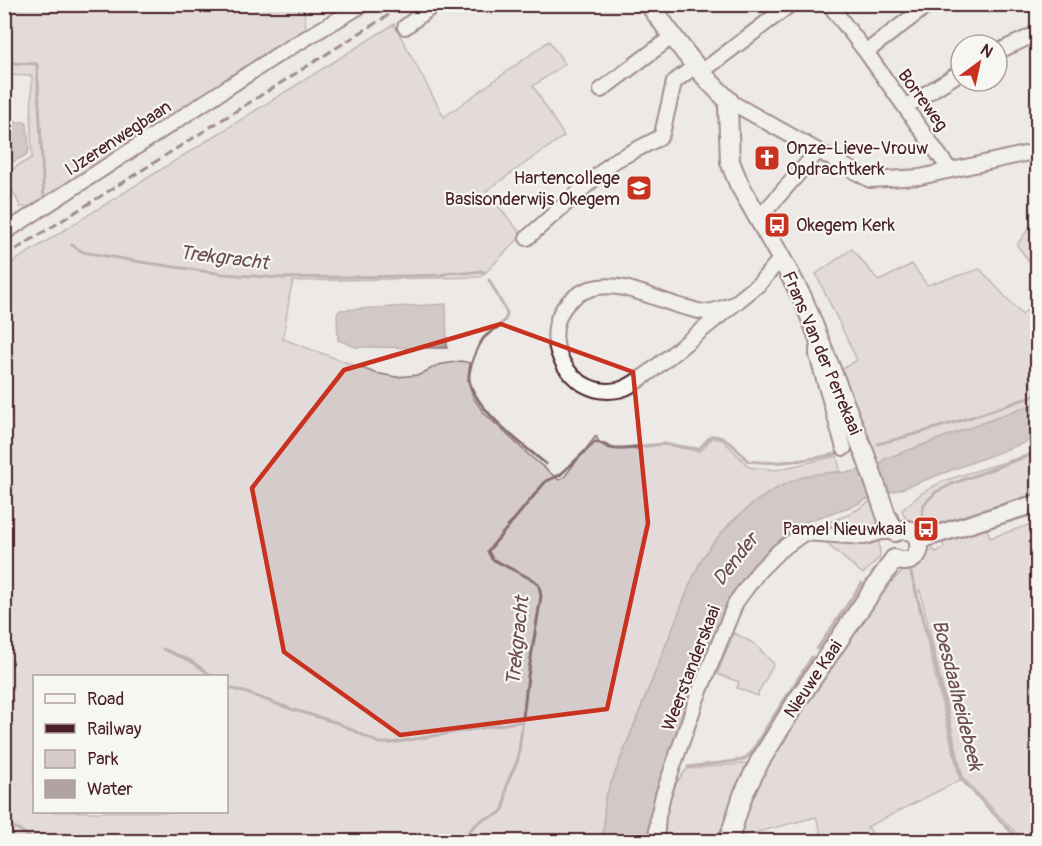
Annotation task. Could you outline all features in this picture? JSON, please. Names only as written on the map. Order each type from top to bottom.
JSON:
[{"type":"main road","points":[[650,4],[698,69],[729,101]]},
{"type":"main road","name":"Frans Van der Perrekaai","points":[[729,101],[730,162],[739,184],[803,300],[895,532],[889,537],[888,545],[889,553],[894,558]]},
{"type":"main road","points":[[894,558],[907,561],[914,558],[920,547],[919,540],[909,530],[902,529],[895,532]]},
{"type":"main road","name":"Nieuwe Kaai","points":[[728,842],[743,795],[760,761],[797,701],[894,558]]},
{"type":"street","name":"IJzerenwegbaan","points":[[4,233],[302,40],[364,4]]},
{"type":"street","points":[[405,27],[435,4]]},
{"type":"street","points":[[527,238],[614,161],[659,138],[662,134],[674,82],[698,69],[791,4]]},
{"type":"street","name":"Borreweg","points":[[830,4],[949,170]]},
{"type":"street","points":[[866,52],[929,4]]},
{"type":"street","points":[[1009,46],[1038,33]]},
{"type":"street","points":[[601,90],[673,36]]},
{"type":"street","points":[[905,107],[949,80]]},
{"type":"street","points":[[729,101],[870,180],[920,177],[1038,151]]},
{"type":"street","points":[[759,218],[818,151]]},
{"type":"street","points":[[732,304],[706,312],[682,307],[620,286],[590,289],[568,303],[559,316],[555,332],[558,354],[569,373],[585,386],[602,390],[619,390],[650,372],[784,264]]},
{"type":"street","name":"Frans Van der Perrekaai","points":[[818,338],[817,355],[844,448]]},
{"type":"street","points":[[919,540],[1038,502]]},
{"type":"street","name":"Weerstanderskaai","points":[[656,842],[658,816],[663,795],[697,698],[736,602],[759,571],[779,550],[804,533],[864,537],[881,532],[895,532]]},
{"type":"highlighted area","points":[[501,324],[633,372],[648,523],[607,709],[400,735],[284,652],[252,488],[344,370]]},
{"type":"green space","points":[[5,5],[303,5],[307,34],[43,206],[20,207],[7,182],[5,173],[32,158],[32,76],[5,75]]},
{"type":"green space","points":[[394,24],[444,117],[549,41],[565,64],[533,86],[564,136],[486,191],[522,235],[480,277],[293,281],[283,339],[375,373],[396,377],[419,375],[438,365],[461,361],[470,363],[468,381],[474,399],[484,413],[559,480],[565,476],[596,436],[601,444],[614,450],[663,445],[701,451],[713,438],[723,440],[749,467],[776,470],[837,456],[840,471],[806,476],[774,490],[751,505],[729,524],[691,582],[605,798],[603,841],[5,842],[5,267]]},
{"type":"green space","points":[[1034,221],[1037,225],[1037,272],[1017,245]]},
{"type":"green space","points":[[852,249],[879,281],[912,264],[927,285],[980,269],[1022,315],[1037,299],[1037,403],[885,459],[877,464],[841,370],[857,360],[816,274]]},
{"type":"green space","points":[[1037,452],[1037,494],[939,524],[922,526],[906,521],[902,510],[922,493],[943,481]]},
{"type":"green space","points":[[869,502],[873,503],[878,518],[872,531],[811,529],[850,514]]},
{"type":"green space","points":[[1037,522],[1037,841],[1017,841],[1016,833],[963,778],[920,590],[916,595],[960,780],[867,827],[871,830],[870,841],[824,841],[816,817],[735,838],[745,808],[787,731],[877,596],[918,559],[933,549],[936,552],[944,548],[943,543],[958,535],[987,528],[990,538]]},
{"type":"green space","points":[[821,539],[867,545],[879,541],[880,557],[863,574]]},
{"type":"green space","points":[[734,633],[755,644],[774,664],[758,696],[737,688],[739,682],[717,674]]},
{"type":"green space","points":[[747,763],[732,798],[720,841],[660,842],[665,812],[671,794],[687,769]]},
{"type":"water","points":[[24,122],[27,124],[29,150],[26,155],[5,166],[5,123]]},
{"type":"water","points":[[446,304],[447,348],[356,347],[338,340],[337,314],[340,310]]},
{"type":"water","name":"Dender","points":[[1037,403],[1037,438],[805,522],[770,548],[754,564],[733,596],[655,801],[649,841],[603,842],[605,799],[691,582],[703,557],[723,531],[761,498],[790,482],[812,474],[863,469]]},
{"type":"waterway","name":"Trekgracht","points":[[4,63],[37,64],[44,200]]},
{"type":"waterway","name":"Trekgracht","points":[[72,245],[83,252],[141,262],[223,274],[281,278],[484,272]]},
{"type":"waterway","name":"Trekgracht","points":[[489,280],[507,313],[504,321],[483,339],[471,364],[469,379],[473,390],[489,414],[546,464]]},
{"type":"waterway","name":"Trekgracht","points":[[878,444],[958,421],[1038,394]]},
{"type":"waterway","name":"Trekgracht","points":[[460,842],[477,823],[497,815],[504,806],[506,788],[518,759],[541,596],[539,586],[535,581],[492,559],[488,551],[546,481],[560,475],[595,442],[611,448],[663,444],[699,449],[711,436],[717,436],[732,444],[748,461],[792,461],[836,454]]},
{"type":"waterway","points":[[921,520],[924,504],[936,492],[1038,452]]},
{"type":"waterway","name":"Boesdaalheidebeek","points":[[911,573],[962,780],[1015,836],[1014,842]]},
{"type":"waterway","points":[[817,649],[862,583]]},
{"type":"waterway","points":[[163,649],[191,661],[211,675]]},
{"type":"waterway","points":[[688,767],[743,760],[751,753],[812,657]]},
{"type":"waterway","points":[[228,688],[338,723],[379,743],[391,743],[523,721]]},
{"type":"waterway","name":"Trekgracht","points":[[4,822],[23,832],[35,842]]},
{"type":"railway","points":[[4,257],[406,4]]},
{"type":"place","name":"Onze-Lieve-Vrouw Opdrachtkerk","points":[[767,158]]},
{"type":"place","name":"Hartencollege Basisonderwijs Okegem","points":[[639,188]]},
{"type":"place","name":"Okegem Kerk","points":[[777,225]]},
{"type":"place","name":"Pamel Nieuwkaai","points":[[926,529]]}]
